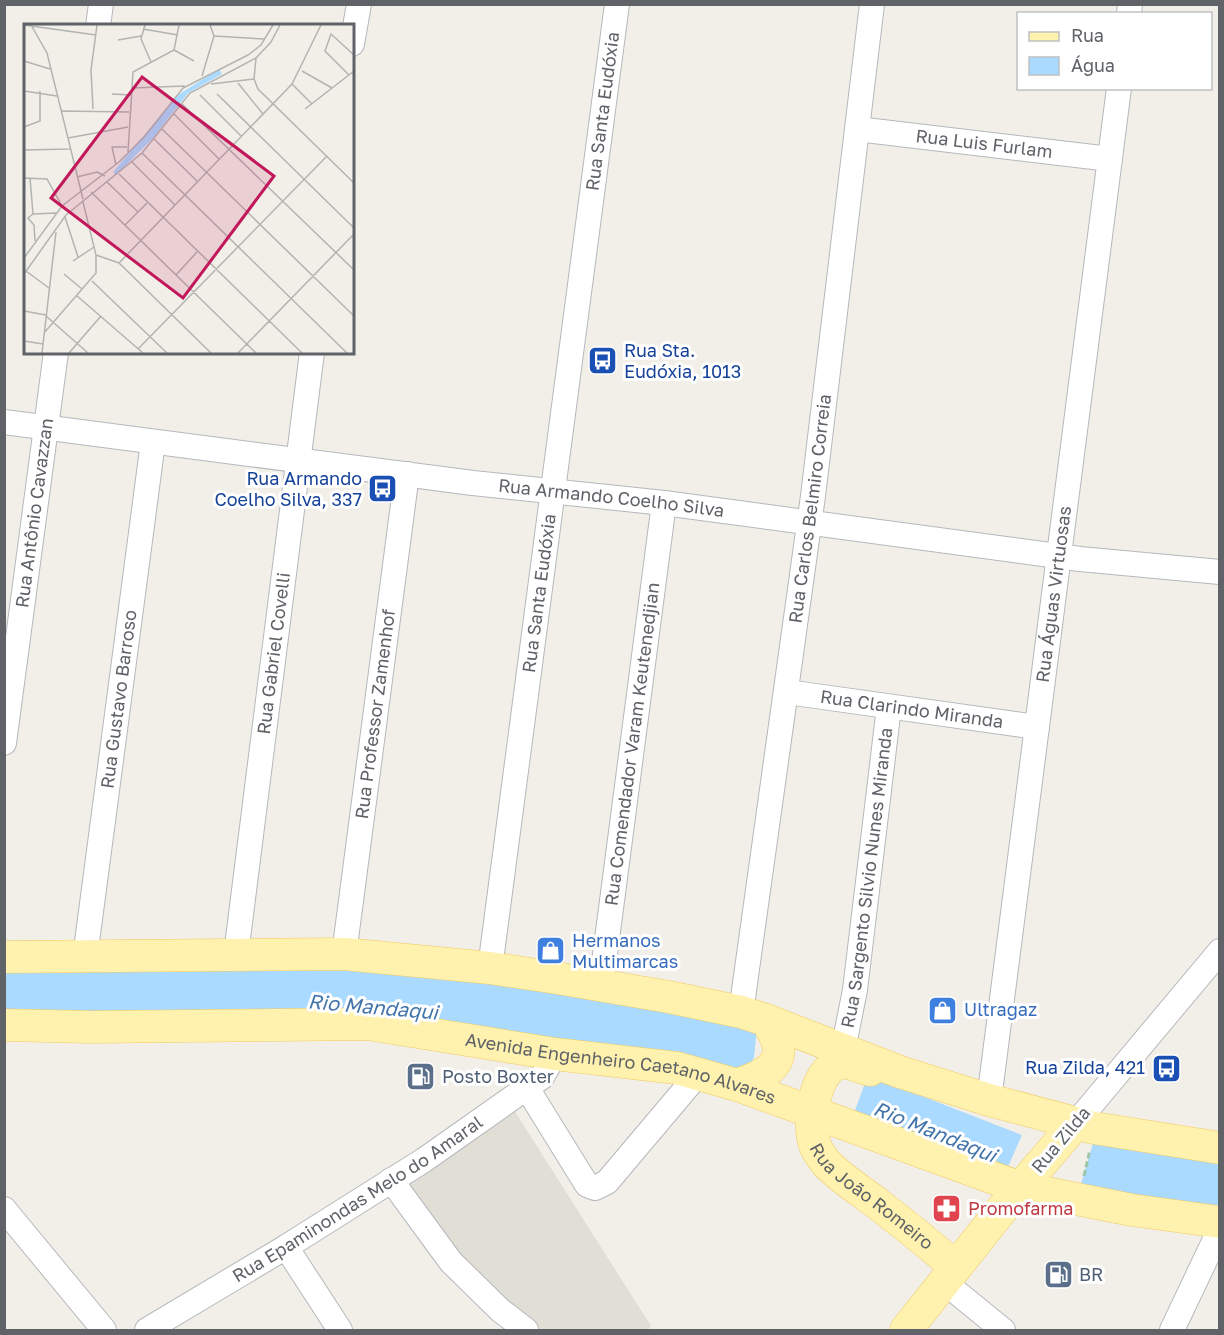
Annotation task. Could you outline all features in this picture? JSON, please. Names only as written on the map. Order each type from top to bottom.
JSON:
[{"type":"main road","points":[[4,957],[344,954],[490,968],[601,985],[754,1016],[900,1072],[989,1101],[1085,1126],[1220,1148]]},
{"type":"main road","points":[[737,1085],[765,1074],[777,1058],[778,1042],[754,1016]]},
{"type":"main road","name":"Avenida Engenheiro Caetano Alvares","points":[[4,1025],[103,1027],[368,1024],[555,1054],[662,1066],[699,1073],[737,1085],[1021,1188],[1132,1210],[1220,1222]]},
{"type":"main road","name":"Rua João Romeiro","points":[[900,1072],[886,1074],[845,1063],[838,1064],[825,1074],[818,1086],[813,1113],[812,1131],[815,1145],[827,1163],[918,1234],[950,1274]]},
{"type":"main road","name":"Rua Zilda","points":[[906,1330],[1021,1188],[1085,1126]]},
{"type":"street","points":[[98,24],[101,4]]},
{"type":"street","points":[[354,33],[359,4]]},
{"type":"street","name":"Rua Santa Eudóxia","points":[[490,968],[617,4]]},
{"type":"street","name":"Rua Carlos Belmiro Correia","points":[[754,1016],[787,692],[872,4]]},
{"type":"street","name":"Rua Águas Virtuosas","points":[[989,1101],[1119,90]]},
{"type":"street","name":"Rua Luis Furlam","points":[[857,129],[1110,159]]},
{"type":"street","name":"Rua Antônio Cavazzan","points":[[4,743],[56,354]]},
{"type":"street","name":"Rua Gabriel Covelli","points":[[236,954],[312,354]]},
{"type":"street","name":"Rua Armando Coelho Silva","points":[[4,422],[473,483],[664,503],[1060,556],[1220,572]]},
{"type":"street","name":"Rua Gustavo Barroso","points":[[85,957],[153,442]]},
{"type":"street","name":"Rua Professor Zamenhof","points":[[344,954],[406,474]]},
{"type":"street","name":"Rua Comendador Varam Keutenedjian","points":[[601,985],[664,503]]},
{"type":"street","name":"Rua Clarindo Miranda","points":[[787,692],[1037,727]]},
{"type":"street","name":"Rua Sargento Silvio Nunes Miranda","points":[[843,1050],[855,990],[889,707]]},
{"type":"street","name":"Rua Zilda","points":[[1085,1126],[1220,951]]},
{"type":"street","name":"Rua Epaminondas Melo do Amaral","points":[[147,1330],[172,1324],[527,1088],[542,1077],[555,1054]]},
{"type":"street","points":[[527,1088],[587,1185],[595,1188],[607,1182],[699,1073]]},
{"type":"street","points":[[391,1180],[451,1262],[500,1310],[526,1330]]},
{"type":"street","points":[[4,1209],[104,1330]]},
{"type":"street","points":[[1172,1330],[1220,1229]]},
{"type":"street","points":[[286,1247],[340,1330]]},
{"type":"street","points":[[950,1274],[1003,1330]]},
{"type":"path","points":[[1078,1200],[1085,1126]]},
{"type":"shaded area","points":[[514,1110],[651,1326],[648,1330],[539,1330],[518,1313],[455,1250],[404,1182]]},
{"type":"water","name":"Rio Mandaqui","points":[[335,966],[523,985],[757,1028],[754,1057],[748,1071],[653,1053],[5,1018],[4,968]]},
{"type":"water","name":"Rio Mandaqui","points":[[868,1075],[1022,1135],[1007,1169],[854,1113]]},
{"type":"water","points":[[1094,1140],[1219,1162],[1219,1208],[1115,1194],[1081,1184]]},
{"type":"place","name":"Rua Sta. Eudóxia, 1013","points":[[603,361]]},
{"type":"place","name":"Rua Armando Coelho Silva, 337","points":[[383,489]]},
{"type":"place","name":"Hermanos Multimarcas","points":[[551,951]]},
{"type":"place","name":"Ultragaz","points":[[943,1010]]},
{"type":"place","name":"Rua Zilda, 421","points":[[1166,1068]]},
{"type":"place","name":"Posto Boxter","points":[[421,1077]]},
{"type":"place","name":"Promofarma","points":[[947,1209]]},
{"type":"place","name":"BR","points":[[1058,1275]]}]
